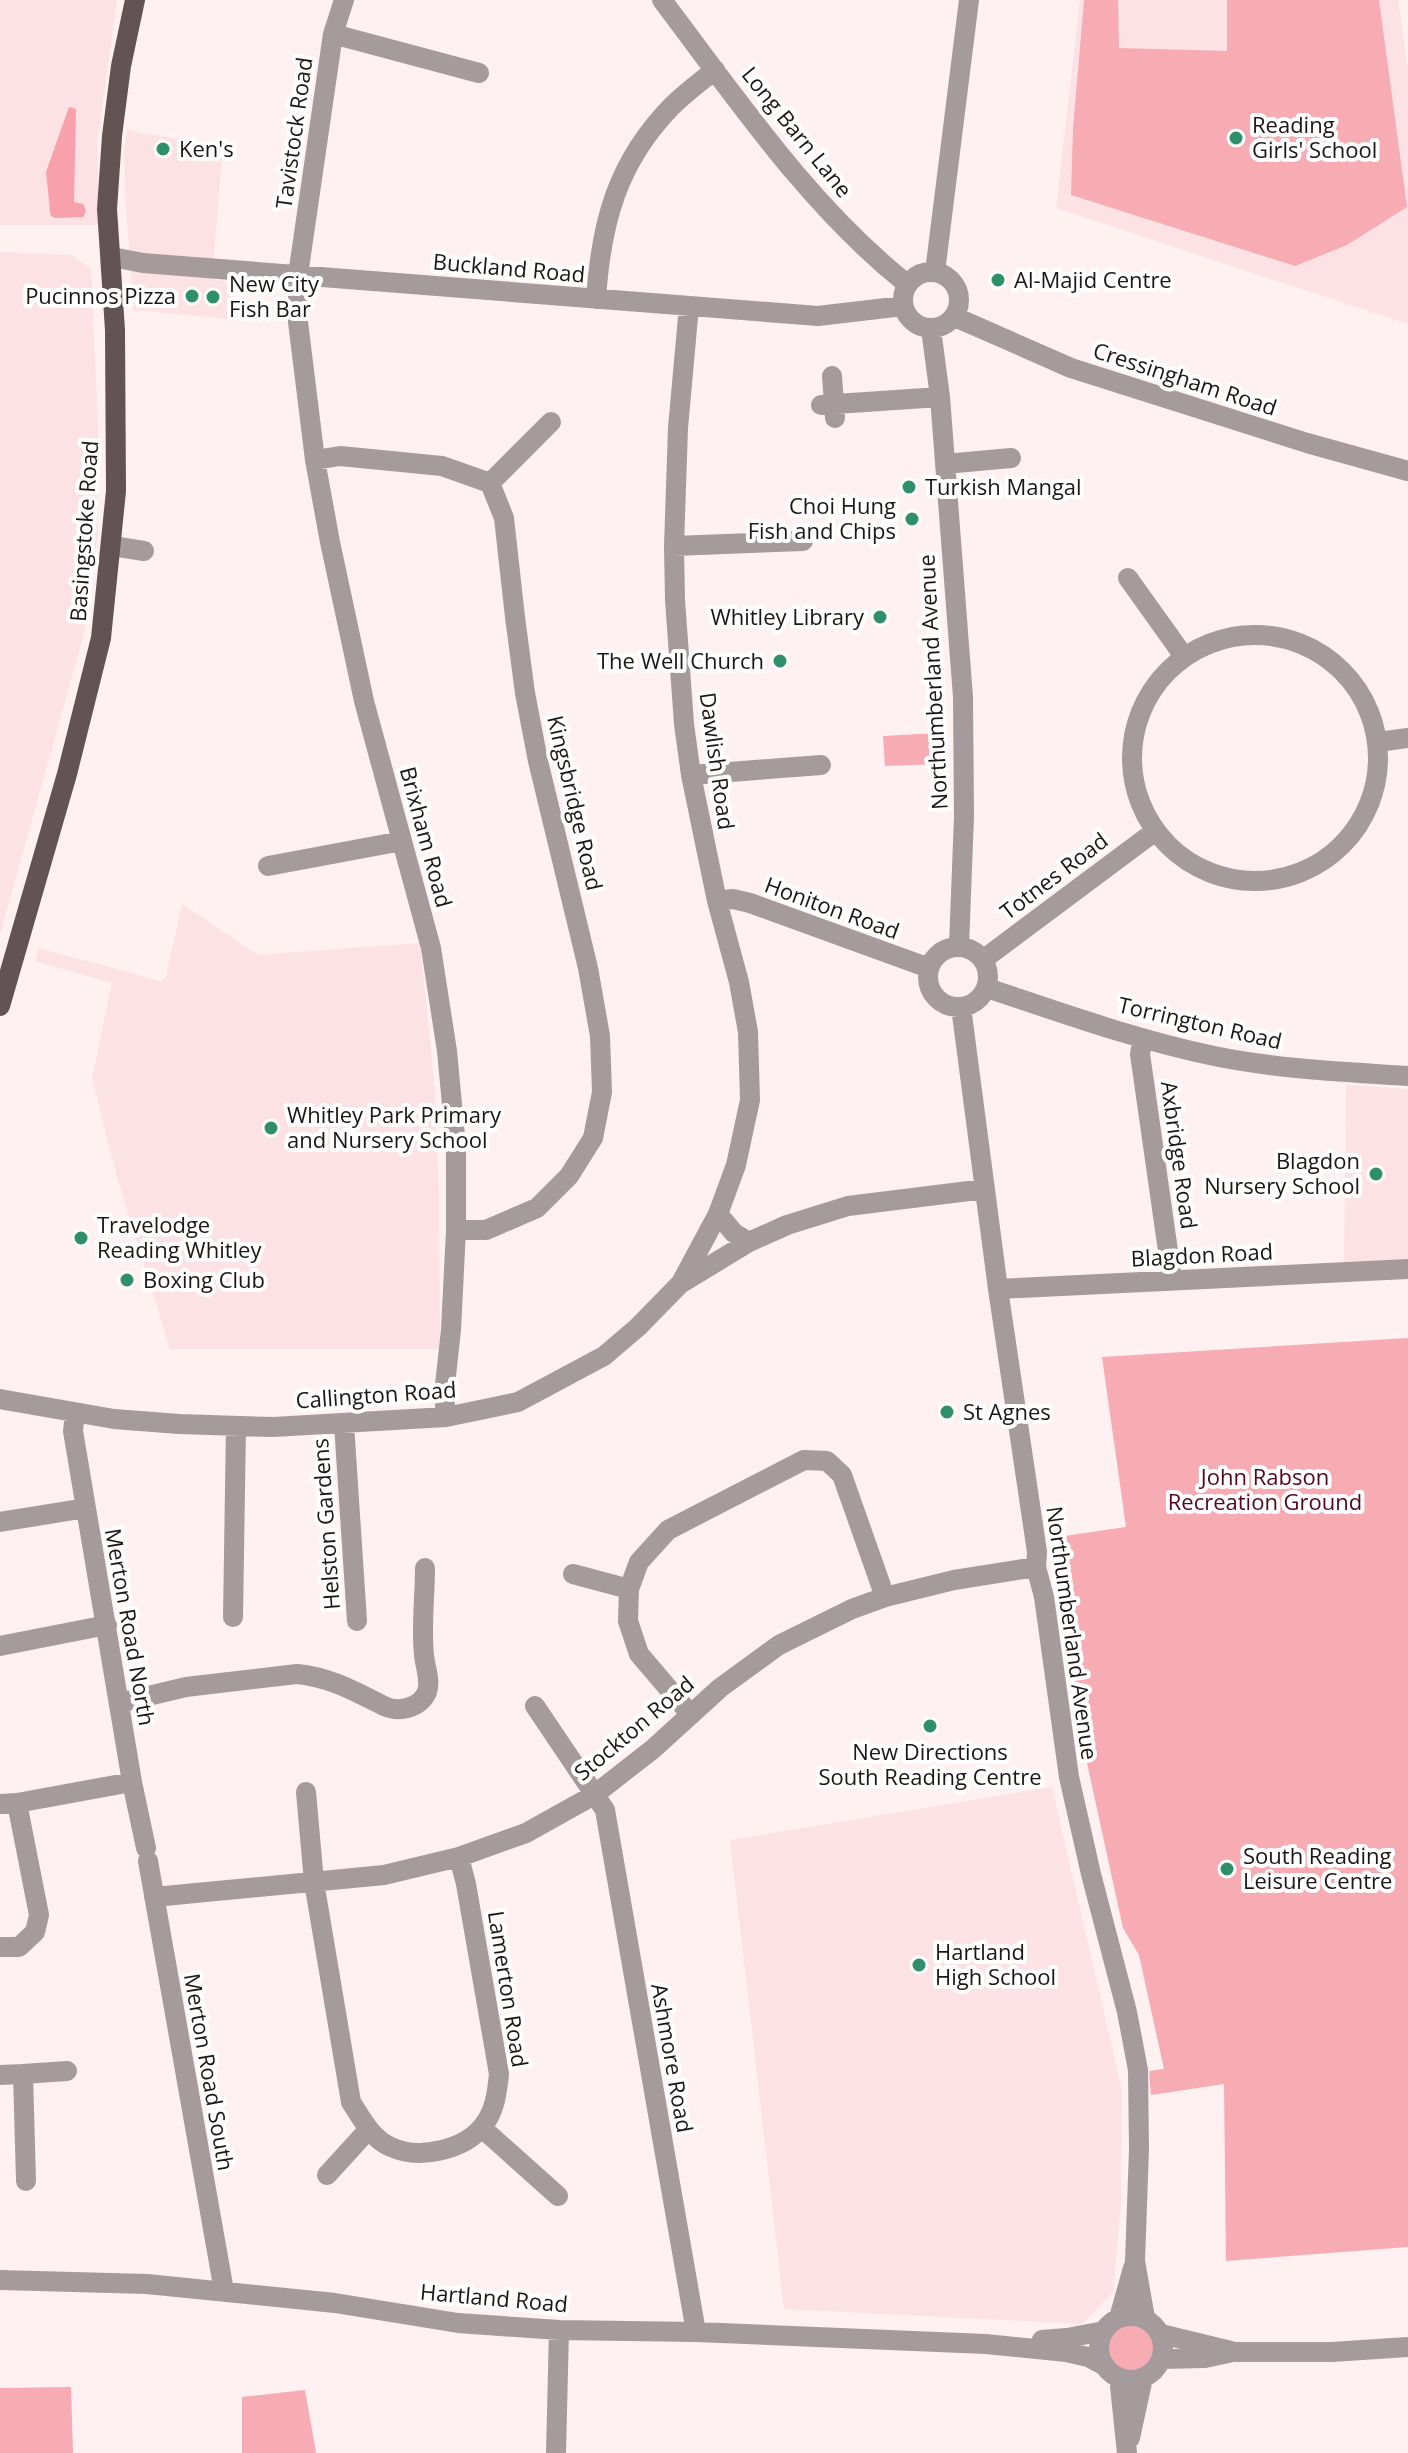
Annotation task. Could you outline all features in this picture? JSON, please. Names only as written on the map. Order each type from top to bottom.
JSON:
[{"type":"main road","name":"Basingstoke Road","points":[[1,1000],[67,774],[101,638],[116,491],[112,257],[107,209],[121,66],[135,0]]},
{"type":"street","name":"Tavistock Road","points":[[298,275],[333,34],[344,0]]},
{"type":"street","name":"Long Barn Lane","points":[[662,0],[814,195],[907,284]]},
{"type":"street","points":[[935,272],[969,0]]},
{"type":"street","points":[[333,34],[479,73]]},
{"type":"street","points":[[596,299],[599,253],[616,190],[653,126],[674,103],[715,70]]},
{"type":"street","name":"Buckland Road","points":[[112,257],[143,263],[818,316],[903,306]]},
{"type":"street","points":[[935,272],[952,281],[957,289],[959,308],[955,317],[948,324],[931,329],[912,322],[903,306],[902,298],[907,284],[920,274],[935,272]]},
{"type":"street","name":"Brixham Road","points":[[298,275],[298,322],[315,460],[330,542],[364,701],[431,948],[447,1051],[456,1147],[456,1230],[444,1394],[446,1417]]},
{"type":"street","name":"Dawlish Road","points":[[680,1284],[718,1214],[736,1165],[750,1100],[748,1032],[739,982],[717,901],[691,775],[684,724],[674,546],[678,428],[689,306]]},
{"type":"street","name":"Cressingham Road","points":[[955,317],[1071,368],[1307,443],[1408,471]]},
{"type":"street","name":"Northumberland Avenue","points":[[931,329],[940,397],[963,697],[964,801],[959,946]]},
{"type":"street","points":[[832,376],[830,409],[882,412],[940,397]]},
{"type":"street","points":[[315,460],[340,456],[442,466],[490,483],[551,422]]},
{"type":"street","points":[[945,464],[1011,458]]},
{"type":"street","name":"Kingsbridge Road","points":[[456,1230],[486,1230],[537,1208],[569,1176],[593,1138],[602,1092],[600,1036],[588,968],[538,761],[521,663],[504,518],[490,483]]},
{"type":"street","points":[[674,546],[803,541]]},
{"type":"street","points":[[112,546],[144,551]]},
{"type":"street","points":[[1128,578],[1183,655]]},
{"type":"street","points":[[1261,634],[1283,637],[1309,646],[1335,663],[1352,681],[1369,707],[1378,742],[1378,779],[1364,818],[1339,850],[1305,872],[1265,882],[1229,879],[1188,863],[1154,832],[1135,786],[1133,737],[1143,708],[1163,676],[1183,655],[1221,639],[1261,634]]},
{"type":"street","points":[[1378,742],[1408,738]]},
{"type":"street","points":[[691,775],[821,765]]},
{"type":"street","name":"Totnes Road","points":[[984,959],[1154,832]]},
{"type":"street","points":[[268,866],[402,841]]},
{"type":"street","name":"Honiton Road","points":[[717,901],[733,899],[750,903],[929,968]]},
{"type":"street","points":[[959,946],[969,948],[984,959],[989,973],[987,988],[977,1001],[961,1007],[942,1003],[935,996],[930,987],[929,968],[941,952],[959,946]]},
{"type":"street","name":"Torrington Road","points":[[987,988],[1143,1038],[1214,1056],[1293,1068],[1408,1076]]},
{"type":"street","name":"Northumberland Avenue","points":[[961,1007],[1037,1552],[1036,1567],[1044,1597],[1069,1777],[1127,2012],[1138,2070],[1135,2261],[1145,2318]]},
{"type":"street","name":"Axbridge Road","points":[[1143,1038],[1140,1054],[1172,1279]]},
{"type":"street","name":"Callington Road","points":[[0,1399],[114,1419],[236,1426],[344,1424],[446,1417],[518,1402],[604,1356],[680,1284],[749,1242],[787,1225],[848,1206],[985,1189]]},
{"type":"street","points":[[718,1214],[734,1233],[749,1242]]},
{"type":"street","name":"Blagdon Road","points":[[998,1289],[1408,1269]]},
{"type":"street","name":"Merton Road North","points":[[75,1413],[73,1431],[147,1854]]},
{"type":"street","name":"Helston Gardens","points":[[344,1424],[357,1621]]},
{"type":"street","points":[[233,1617],[236,1426]]},
{"type":"street","points":[[691,1715],[639,1654],[628,1621],[629,1589],[639,1562],[668,1530],[804,1460],[827,1461],[842,1475],[885,1597]]},
{"type":"street","points":[[0,1522],[86,1508]]},
{"type":"street","name":"Stockton Road","points":[[154,1897],[384,1875],[459,1857],[526,1833],[594,1795],[653,1749],[720,1688],[779,1645],[852,1609],[885,1597],[954,1580],[1036,1567]]},
{"type":"street","points":[[119,1703],[186,1687],[297,1674],[313,1675],[367,1695],[387,1707],[403,1709],[416,1705],[427,1693],[424,1655],[435,1593],[425,1568]]},
{"type":"street","points":[[573,1574],[629,1589]]},
{"type":"street","points":[[0,1646],[107,1625]]},
{"type":"street","name":"Ashmore Road","points":[[535,1706],[605,1810],[696,2332]]},
{"type":"street","points":[[0,1947],[19,1947],[35,1932],[39,1915],[8,1804],[132,1782]]},
{"type":"street","points":[[306,1792],[314,1882],[351,2102],[368,2130],[391,2147],[420,2154],[453,2147],[482,2128],[558,2196]]},
{"type":"street","name":"Merton Road South","points":[[147,1854],[224,2291]]},
{"type":"street","name":"Lamerton Road","points":[[459,1857],[499,2074],[496,2102],[482,2128]]},
{"type":"street","points":[[0,2075],[67,2071]]},
{"type":"street","points":[[23,2074],[26,2181]]},
{"type":"street","points":[[327,2175],[368,2130]]},
{"type":"street","name":"Northumberland Avenue","points":[[1112,2324],[1135,2261]]},
{"type":"street","name":"Hartland Road","points":[[0,2280],[147,2284],[335,2303],[458,2323],[559,2330],[696,2332],[986,2344],[1066,2352],[1088,2357],[1112,2372]]},
{"type":"street","points":[[1112,2372],[1131,2380],[1143,2378],[1152,2373],[1161,2359],[1164,2347],[1161,2334],[1145,2318],[1131,2315],[1112,2324],[1099,2340],[1098,2353],[1112,2372],[1127,2451]]},
{"type":"street","name":"Hartland Road","points":[[986,2344],[1067,2338],[1112,2324]]},
{"type":"street","points":[[556,2453],[559,2330]]},
{"type":"street","points":[[1161,2334],[1233,2352]]},
{"type":"street","points":[[1161,2359],[1205,2358],[1233,2352],[1332,2352],[1408,2347]]},
{"type":"street","points":[[1127,2451],[1143,2378]]},
{"type":"shaded area","points":[[0,0],[117,0],[97,145],[99,225],[0,225]]},
{"type":"shaded area","name":"Reading Girls' School","points":[[1080,0],[1398,0],[1408,68],[1408,324],[1056,208]]},
{"type":"shaded area","points":[[69,107],[76,109],[74,202],[83,204],[86,211],[83,217],[55,218],[50,211],[46,172]]},
{"type":"shaded area","points":[[127,129],[223,145],[212,279],[235,283],[230,319],[134,310],[125,195]]},
{"type":"shaded area","points":[[0,252],[72,255],[91,269],[98,425],[98,532],[85,630],[0,935]]},
{"type":"shaded area","name":"Whitley Park Primary and Nursery School","points":[[182,904],[258,955],[420,943],[434,1080],[439,1191],[440,1349],[170,1349],[117,1177],[92,1078],[112,983],[35,961],[39,948],[160,981],[166,977]]},
{"type":"shaded area","name":"Blagdon Nursery School","points":[[1346,1085],[1408,1089],[1408,1260],[1344,1263]]},
{"type":"shaded area","name":"Hartland High School","points":[[1052,1787],[1122,2091],[1121,2204],[1113,2292],[1082,2324],[784,2309],[730,1840]]},
{"type":"green space","name":"Reading Girls' School","points":[[1084,0],[1118,0],[1119,48],[1227,51],[1227,0],[1379,0],[1407,207],[1347,245],[1295,266],[1071,195]]},
{"type":"green space","points":[[938,733],[940,764],[885,766],[883,736]]},
{"type":"green space","name":"John Rabson Recreation Ground","points":[[1408,1338],[1408,2247],[1226,2261],[1224,2084],[1151,2095],[1149,2071],[1164,2069],[1139,1955],[1123,1928],[1082,1740],[1051,1538],[1126,1527],[1102,1357]]},
{"type":"green space","points":[[1130,2323],[1139,2324],[1147,2330],[1153,2338],[1153,2356],[1147,2364],[1139,2370],[1130,2371],[1121,2370],[1113,2364],[1107,2356],[1106,2347],[1107,2338],[1113,2330],[1121,2324]]},
{"type":"green space","points":[[71,2387],[73,2453],[0,2453],[0,2388]]},
{"type":"green space","points":[[305,2390],[316,2453],[242,2453],[242,2397]]},
{"type":"place","name":"Reading Girls' School","points":[[1236,138]]},
{"type":"place","name":"Ken's","points":[[163,149]]},
{"type":"place","name":"Al-Majid Centre","points":[[998,280]]},
{"type":"place","name":"Pucinnos Pizza","points":[[192,296]]},
{"type":"place","name":"New City Fish Bar","points":[[213,297]]},
{"type":"place","name":"Turkish Mangal","points":[[909,487]]},
{"type":"place","name":"Choi Hung Fish and Chips","points":[[912,519]]},
{"type":"place","name":"Whitley Library","points":[[880,617]]},
{"type":"place","name":"The Well Church","points":[[780,661]]},
{"type":"place","name":"Whitley Park Primary and Nursery School","points":[[271,1128]]},
{"type":"place","name":"Blagdon Nursery School","points":[[1376,1174]]},
{"type":"place","name":"Travelodge Reading Whitley","points":[[81,1238]]},
{"type":"place","name":"Boxing Club","points":[[127,1280]]},
{"type":"place","name":"St Agnes","points":[[947,1412]]},
{"type":"place","name":"New Directions South Reading Centre","points":[[930,1726]]},
{"type":"place","name":"South Reading Leisure Centre","points":[[1227,1869]]},
{"type":"place","name":"Hartland High School","points":[[919,1965]]}]
